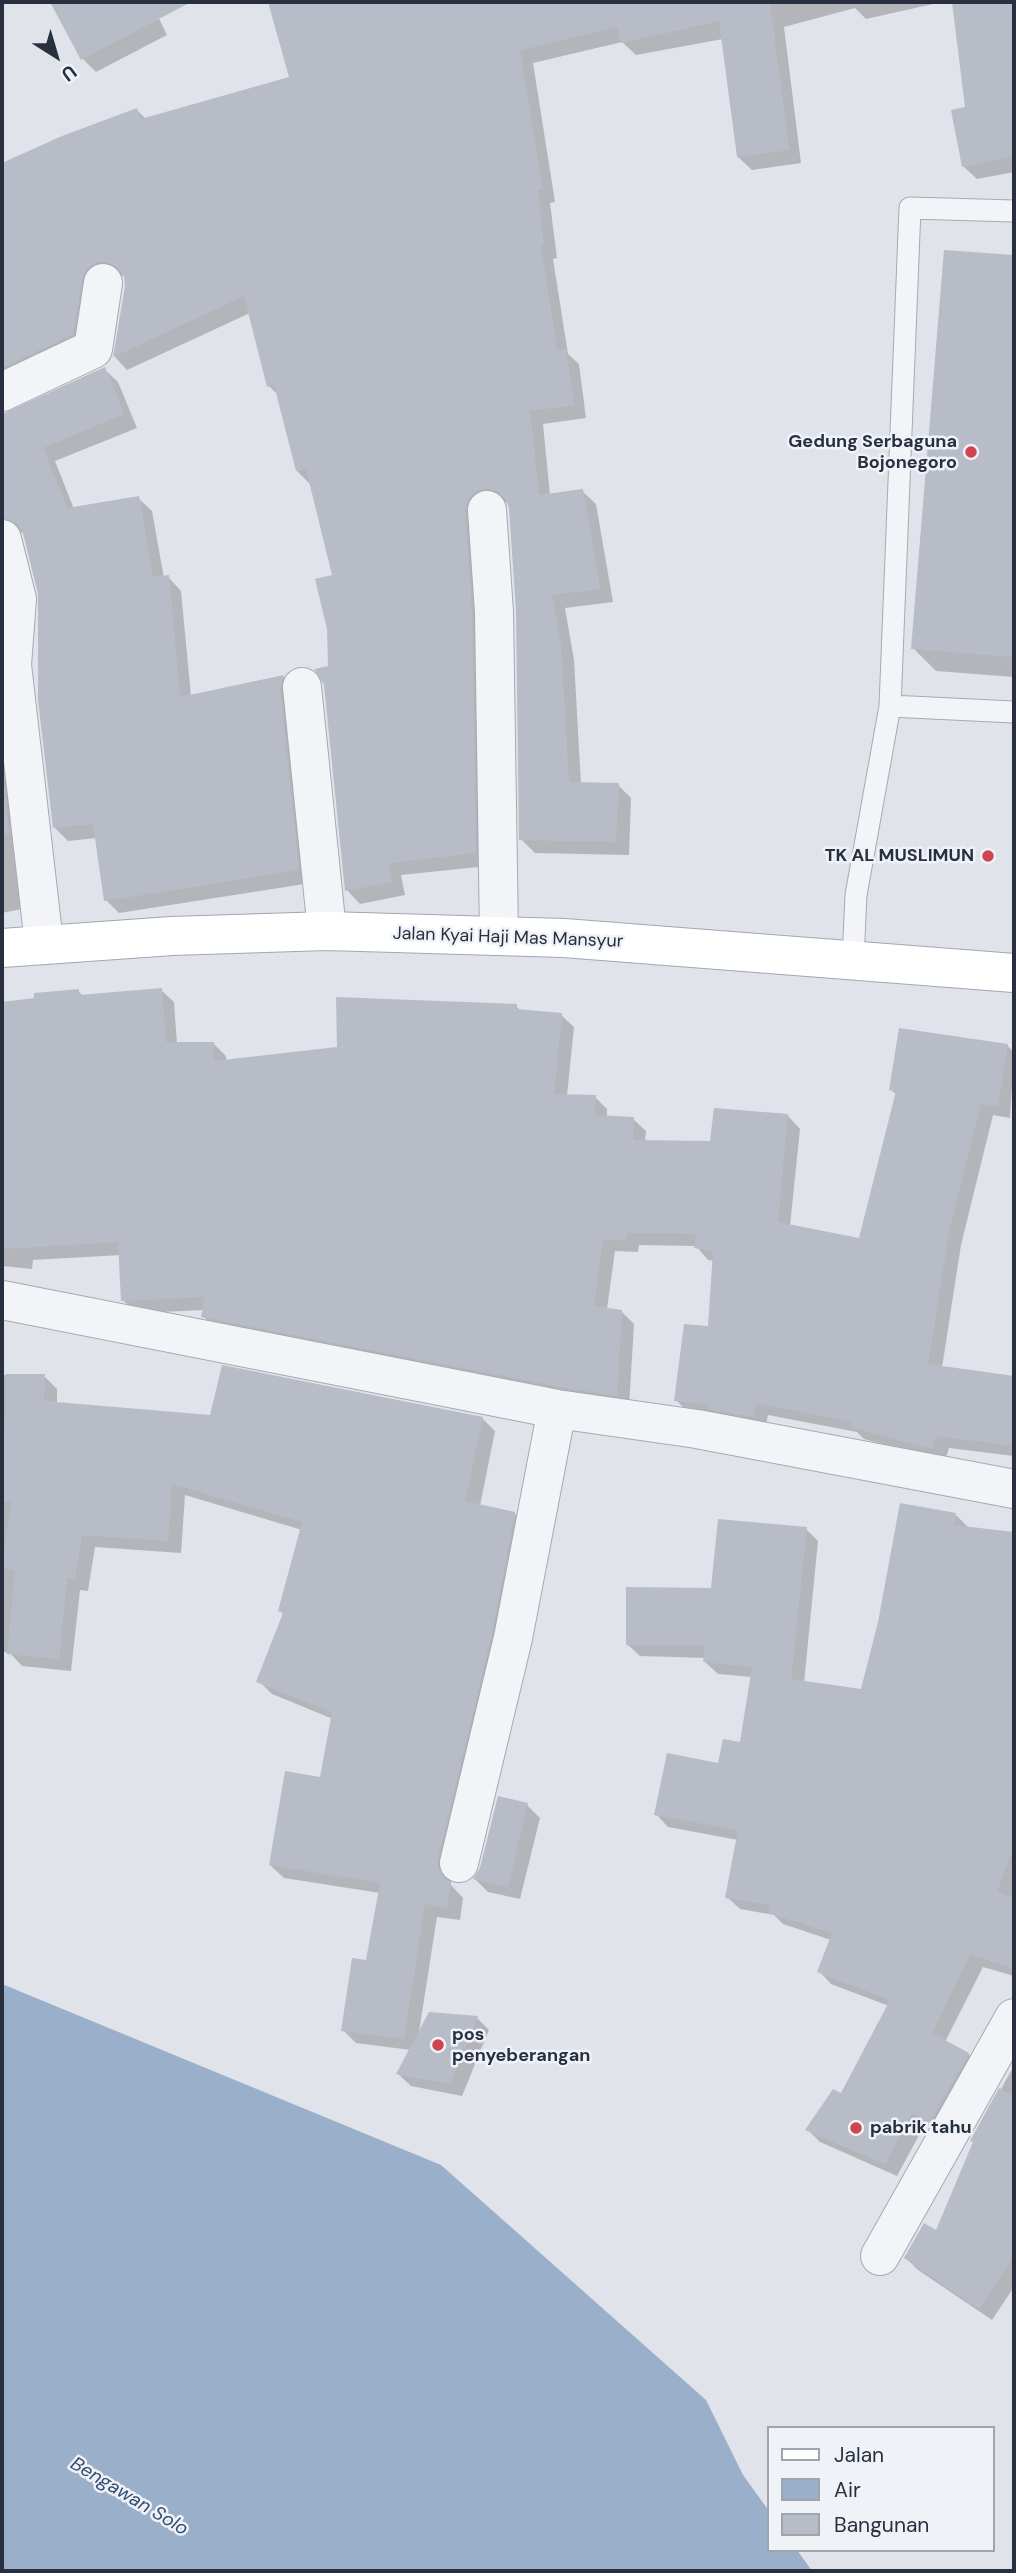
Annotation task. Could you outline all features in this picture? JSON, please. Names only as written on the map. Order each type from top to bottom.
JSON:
[{"type":"main road","name":"Jalan Kyai Haji Mas Mansyur","points":[[2,948],[44,943],[327,931],[499,936],[1014,973]]},
{"type":"street","points":[[2,392],[93,349],[103,283]]},
{"type":"street","points":[[487,510],[494,612],[499,936]]},
{"type":"street","points":[[2,539],[17,599],[12,665],[44,943]]},
{"type":"street","points":[[302,687],[327,931]]},
{"type":"street","points":[[2,1300],[557,1409],[697,1429],[1014,1489]]},
{"type":"street","points":[[459,1863],[513,1639],[557,1409]]},
{"type":"street","points":[[880,2256],[1014,2018]]},
{"type":"lane","points":[[852,960],[856,895],[890,706],[910,208],[1014,211]]},
{"type":"lane","points":[[890,706],[1014,712]]},
{"type":"water","name":"Bengawan Solo","points":[[2,1984],[441,2165],[706,2400],[743,2475],[768,2510],[768,2552],[798,2552],[812,2571],[2,2571]]},
{"type":"building","points":[[50,2],[191,2],[81,60]]},
{"type":"building","points":[[268,2],[770,2],[789,150],[737,157],[719,21],[621,43],[617,27],[520,50],[543,189],[538,190],[544,245],[541,246],[557,350],[566,349],[574,405],[530,411],[539,495],[583,489],[600,589],[552,595],[561,645],[569,782],[619,783],[616,842],[519,840],[516,611],[509,508],[505,498],[497,491],[486,488],[475,492],[468,500],[465,511],[472,613],[476,853],[389,863],[392,882],[345,891],[324,685],[314,669],[328,666],[327,629],[315,579],[332,575],[306,469],[296,471],[274,385],[267,387],[244,296],[113,357],[125,286],[124,276],[116,266],[107,262],[96,262],[86,269],[82,279],[73,334],[2,368],[2,163],[62,136],[137,108],[141,119],[289,77]]},
{"type":"building","points":[[952,2],[1014,2],[1014,156],[962,167],[951,110],[965,107]]},
{"type":"building","name":"Gedung Serbaguna Bojonegoro","points":[[944,250],[1014,255],[1014,657],[911,649]]},
{"type":"building","points":[[105,367],[124,414],[43,448],[67,508],[139,496],[153,577],[169,575],[180,697],[284,675],[280,689],[299,870],[104,901],[93,824],[53,828],[38,700],[38,594],[23,533],[17,523],[2,518],[2,414]]},
{"type":"building","points":[[2,767],[9,833],[2,834]]},
{"type":"building","points":[[162,988],[166,1042],[214,1042],[214,1061],[337,1047],[336,997],[517,1004],[516,1009],[562,1013],[554,1094],[596,1095],[595,1115],[634,1117],[633,1140],[710,1141],[714,1108],[788,1114],[778,1222],[859,1238],[896,1091],[889,1090],[899,1028],[1008,1044],[998,1106],[981,1104],[949,1232],[928,1364],[1014,1376],[1014,1446],[936,1436],[933,1449],[850,1427],[851,1422],[756,1403],[753,1417],[707,1409],[708,1404],[674,1401],[684,1324],[708,1326],[713,1251],[694,1248],[696,1234],[627,1233],[627,1241],[603,1239],[594,1306],[622,1310],[617,1396],[201,1317],[205,1297],[121,1301],[118,1242],[2,1249],[2,1002],[34,998],[34,993],[79,989],[79,995]]},
{"type":"building","points":[[222,1365],[483,1417],[465,1501],[515,1512],[492,1633],[438,1858],[438,1870],[451,1883],[447,1908],[425,1904],[404,2039],[341,2031],[352,1958],[366,1960],[380,1883],[269,1865],[285,1771],[320,1777],[332,1712],[256,1682],[283,1613],[278,1611],[302,1522],[172,1484],[168,1541],[82,1535],[75,1579],[67,1578],[59,1659],[7,1654],[15,1570],[2,1568],[11,1502],[3,1502],[6,1374],[45,1374],[44,1401],[210,1415]]},
{"type":"building","points":[[900,1503],[956,1513],[954,1525],[1014,1532],[1014,1846],[997,1891],[1014,1899],[1014,1968],[970,1955],[932,2033],[969,2053],[930,2122],[912,2113],[885,2164],[805,2130],[833,2089],[841,2093],[890,2000],[817,1972],[832,1933],[768,1913],[771,1905],[725,1898],[738,1830],[654,1815],[667,1753],[718,1763],[723,1739],[740,1742],[752,1667],[703,1662],[705,1646],[626,1645],[626,1587],[711,1588],[718,1519],[807,1527],[791,1679],[861,1689],[878,1622]]},
{"type":"building","points":[[498,1796],[528,1803],[508,1887],[473,1879],[480,1868]]},
{"type":"building","name":"pos penyeberangan","points":[[429,2012],[478,2016],[450,2084],[396,2074]]},
{"type":"building","points":[[999,2088],[1014,2097],[1014,2256],[979,2309],[904,2258],[924,2223],[936,2230],[973,2142],[970,2141]]},
{"type":"place","name":"Gedung Serbaguna Bojonegoro","points":[[971,452]]},
{"type":"place","name":"TK AL MUSLIMUN","points":[[988,856]]},
{"type":"place","name":"pos penyeberangan","points":[[438,2045]]},
{"type":"place","name":"pabrik tahu","points":[[856,2128]]}]
